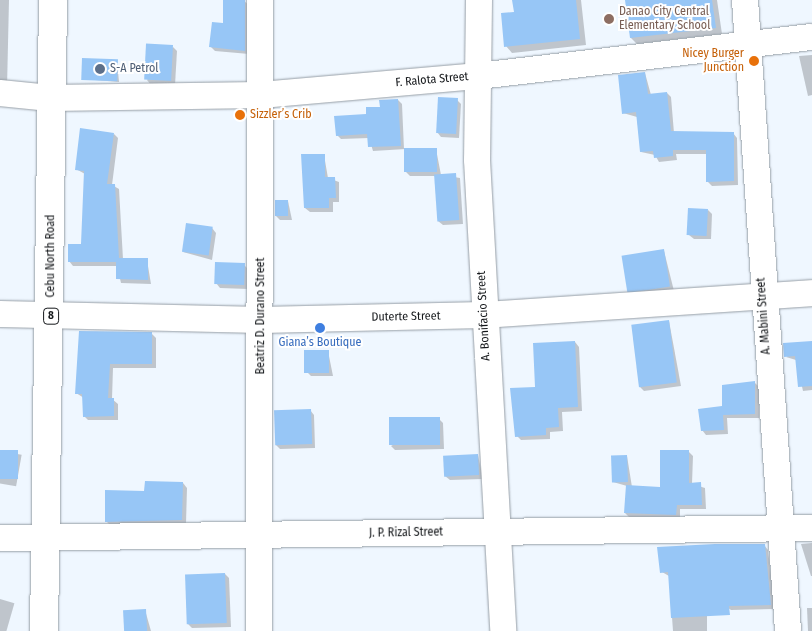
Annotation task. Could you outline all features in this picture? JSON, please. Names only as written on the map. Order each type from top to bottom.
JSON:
[{"type":"highway","name":"Cebu North Road","points":[[36,0],[42,98],[42,314],[38,537],[44,631]]},
{"type":"highway","name":"Cebu North Road","points":[[42,98],[53,0]]},
{"type":"highway","name":"Cebu North Road","points":[[28,631],[38,537]]},
{"type":"street","name":"Beatriz D. Durano Street","points":[[259,631],[262,320],[260,0]]},
{"type":"street","name":"A. Bonifacio Street","points":[[479,0],[477,160],[484,315],[503,631]]},
{"type":"street","name":"A. Mabini Street","points":[[745,0],[763,298],[788,631]]},
{"type":"street","name":"F. Ralota Street","points":[[0,93],[42,98],[261,94],[479,76],[812,37]]},
{"type":"street","name":"Duterte Street","points":[[0,314],[262,320],[484,315],[763,298],[812,293]]},
{"type":"street","name":"J. P. Rizal Street","points":[[0,538],[261,536],[496,531],[780,530],[812,528]]},
{"type":"building","points":[[223,0],[245,0],[245,51],[209,47],[212,22],[223,23]]},
{"type":"building","points":[[512,0],[576,0],[580,39],[504,47],[501,13],[514,12]]},
{"type":"building","points":[[625,0],[712,0],[716,28],[630,38]]},
{"type":"building","points":[[146,44],[173,45],[171,81],[144,80]]},
{"type":"building","name":"S-A Petrol","points":[[82,58],[118,59],[117,81],[81,80]]},
{"type":"building","points":[[645,72],[648,94],[667,92],[671,131],[734,132],[734,181],[706,182],[706,150],[673,150],[673,156],[654,158],[653,151],[640,152],[636,112],[622,114],[618,75]]},
{"type":"building","points":[[438,97],[458,98],[456,134],[436,133]]},
{"type":"building","points":[[398,99],[401,146],[368,147],[367,134],[336,136],[334,116],[366,114],[366,107],[380,107],[379,100]]},
{"type":"building","points":[[80,128],[114,133],[107,184],[115,184],[119,258],[148,258],[148,280],[116,279],[116,262],[68,262],[68,244],[81,244],[84,171],[75,170]]},
{"type":"building","points":[[404,148],[437,148],[437,172],[404,172]]},
{"type":"building","points":[[301,154],[325,154],[325,177],[335,177],[336,198],[329,198],[329,208],[304,208]]},
{"type":"building","points":[[456,173],[459,220],[437,221],[434,175]]},
{"type":"building","points":[[275,200],[288,200],[288,216],[275,216]]},
{"type":"building","points":[[688,208],[708,209],[707,236],[687,235]]},
{"type":"building","points":[[186,223],[213,227],[209,255],[182,252]]},
{"type":"building","points":[[664,249],[670,287],[627,293],[622,256]]},
{"type":"building","points":[[215,262],[245,263],[244,285],[214,284]]},
{"type":"building","points":[[669,320],[677,383],[639,387],[631,325]]},
{"type":"building","points":[[79,331],[152,332],[152,364],[110,364],[108,398],[114,398],[114,416],[83,417],[82,394],[75,394]]},
{"type":"building","points":[[575,341],[578,407],[558,408],[559,427],[546,428],[546,435],[515,437],[510,388],[535,387],[533,343]]},
{"type":"building","points":[[812,341],[812,386],[798,387],[795,356],[784,357],[783,343]]},
{"type":"building","points":[[304,350],[329,350],[329,373],[304,373]]},
{"type":"building","points":[[755,381],[755,414],[723,415],[724,430],[701,431],[698,409],[722,406],[722,385]]},
{"type":"building","points":[[311,409],[312,444],[275,445],[274,410]]},
{"type":"building","points":[[389,417],[440,417],[440,445],[389,445]]},
{"type":"building","points":[[0,450],[18,450],[18,479],[0,479]]},
{"type":"building","points":[[660,450],[689,450],[689,483],[701,482],[702,505],[677,505],[676,515],[624,513],[626,485],[660,487]]},
{"type":"building","points":[[478,454],[479,475],[444,477],[443,456]]},
{"type":"building","points":[[627,455],[628,482],[612,483],[611,456]]},
{"type":"building","points":[[145,481],[183,482],[182,520],[105,522],[105,490],[144,491]]},
{"type":"building","points":[[765,544],[771,605],[729,606],[730,615],[671,618],[668,572],[660,573],[657,547]]},
{"type":"building","points":[[225,573],[227,623],[187,624],[185,574]]},
{"type":"building","points":[[146,609],[147,631],[124,631],[123,610]]},
{"type":"place","name":"Danao City Central Elementary School","points":[[609,19]]},
{"type":"place","name":"Nicey Burger Junction","points":[[754,61]]},
{"type":"place","name":"S-A Petrol","points":[[100,69]]},
{"type":"place","name":"Sizzler’s Crib","points":[[240,115]]},
{"type":"place","name":"Giana’s Boutique","points":[[320,328]]}]
